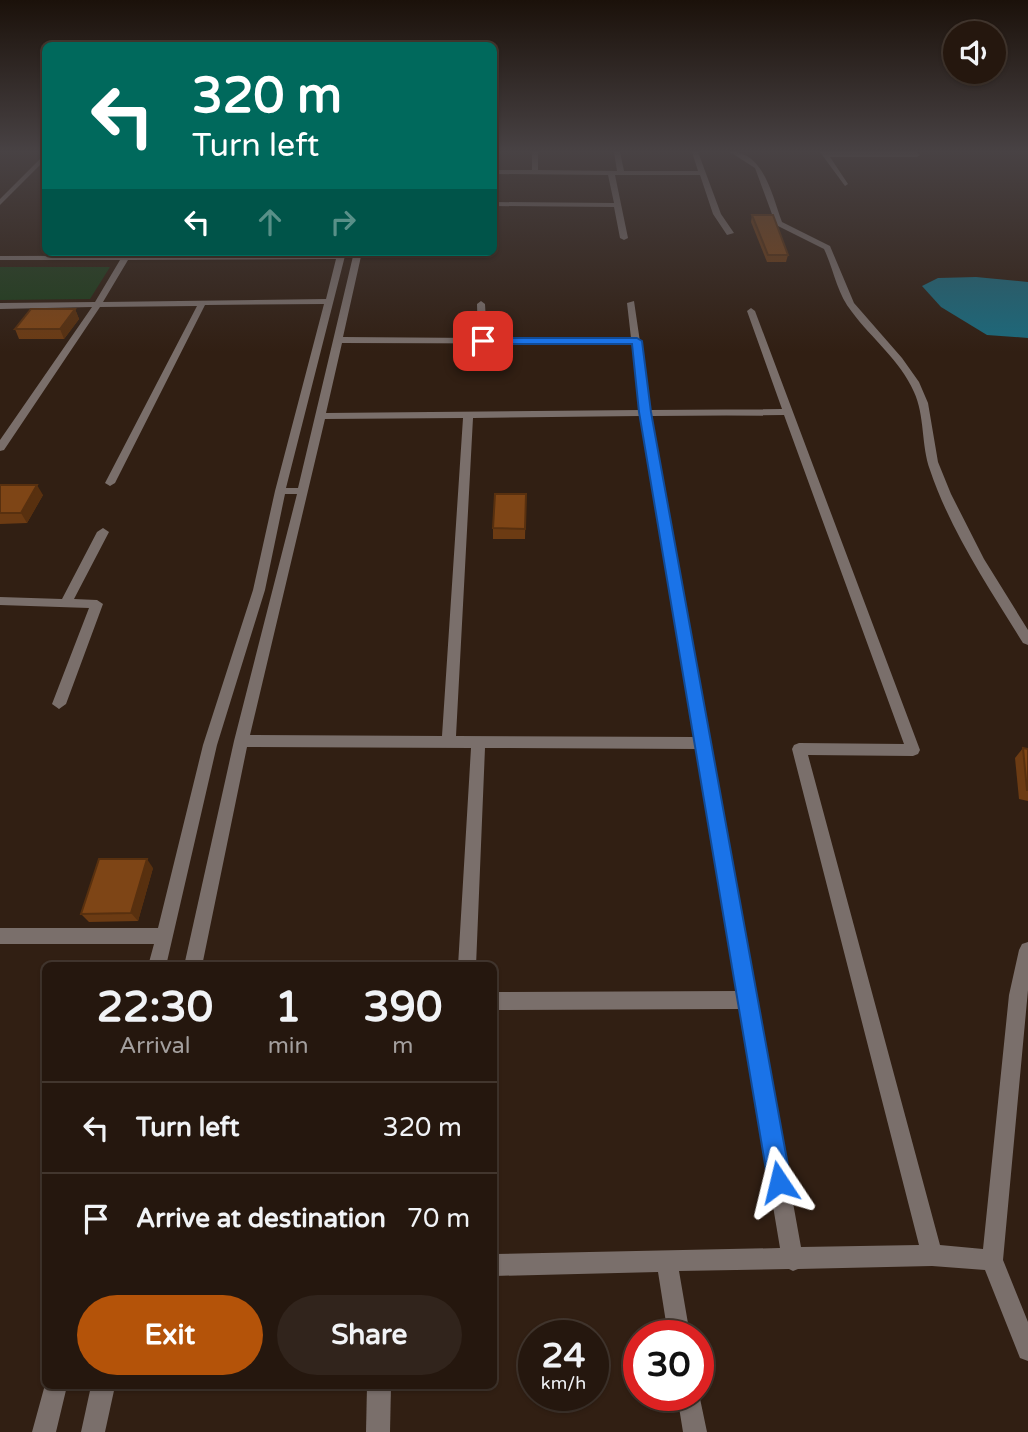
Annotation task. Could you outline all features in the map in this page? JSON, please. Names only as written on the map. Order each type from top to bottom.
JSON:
[{"type":"street","points":[[620,219],[624,238]]},
{"type":"street","points":[[720,219],[730,233]]},
{"type":"street","points":[[777,219],[779,223],[827,248],[838,282],[853,309],[913,379],[922,397],[927,442],[936,472],[986,573],[1028,640]]},
{"type":"street","points":[[0,258],[48,256]]},
{"type":"street","points":[[90,256],[178,256]]},
{"type":"street","points":[[158,962],[210,745],[260,590],[280,491],[341,256]]},
{"type":"street","points":[[194,962],[241,741],[303,491],[357,256]]},
{"type":"street","points":[[0,448],[98,304],[125,258]]},
{"type":"street","points":[[0,306],[329,301]]},
{"type":"street","points":[[631,303],[645,412],[793,1260]]},
{"type":"street","points":[[481,304],[483,341]]},
{"type":"street","points":[[110,483],[201,305]]},
{"type":"street","points":[[751,311],[913,750],[799,749],[932,1255]]},
{"type":"street","points":[[337,340],[637,341]]},
{"type":"street","points":[[320,416],[787,412]]},
{"type":"street","points":[[449,742],[468,416]]},
{"type":"street","points":[[280,491],[303,491]]},
{"type":"street","points":[[66,603],[103,532]]},
{"type":"street","points":[[260,590],[278,590]]},
{"type":"street","points":[[0,601],[97,604],[59,704]]},
{"type":"street","points":[[241,741],[704,743]]},
{"type":"street","points":[[467,962],[478,742]]},
{"type":"street","points":[[0,936],[164,936]]},
{"type":"street","points":[[1028,950],[1018,995],[992,1260],[1028,1350]]},
{"type":"street","points":[[497,1001],[748,1000]]},
{"type":"street","points":[[497,1265],[932,1255],[992,1260]]},
{"type":"street","points":[[667,1262],[677,1320]]},
{"type":"street","points":[[44,1432],[54,1389]]},
{"type":"street","points":[[93,1432],[102,1389]]},
{"type":"street","points":[[378,1432],[379,1389]]},
{"type":"street","points":[[692,1411],[695,1432]]},
{"type":"green space","points":[[0,267],[110,267],[90,299],[0,300]]},
{"type":"water","points":[[976,277],[1028,282],[1028,338],[987,335],[941,307],[922,286],[938,278]]},
{"type":"building","points":[[754,219],[774,219],[788,255],[768,255]]},
{"type":"building","points":[[31,309],[75,309],[60,329],[15,329]]},
{"type":"building","points":[[0,485],[37,485],[21,513],[0,513]]},
{"type":"building","points":[[495,494],[526,494],[525,529],[493,528]]},
{"type":"building","points":[[1023,748],[1028,749],[1028,790],[1027,790]]},
{"type":"building","points":[[99,859],[147,859],[131,913],[81,914]]},
{"type":"route","points":[[483,341],[637,341],[645,412],[779,1182]]}]
